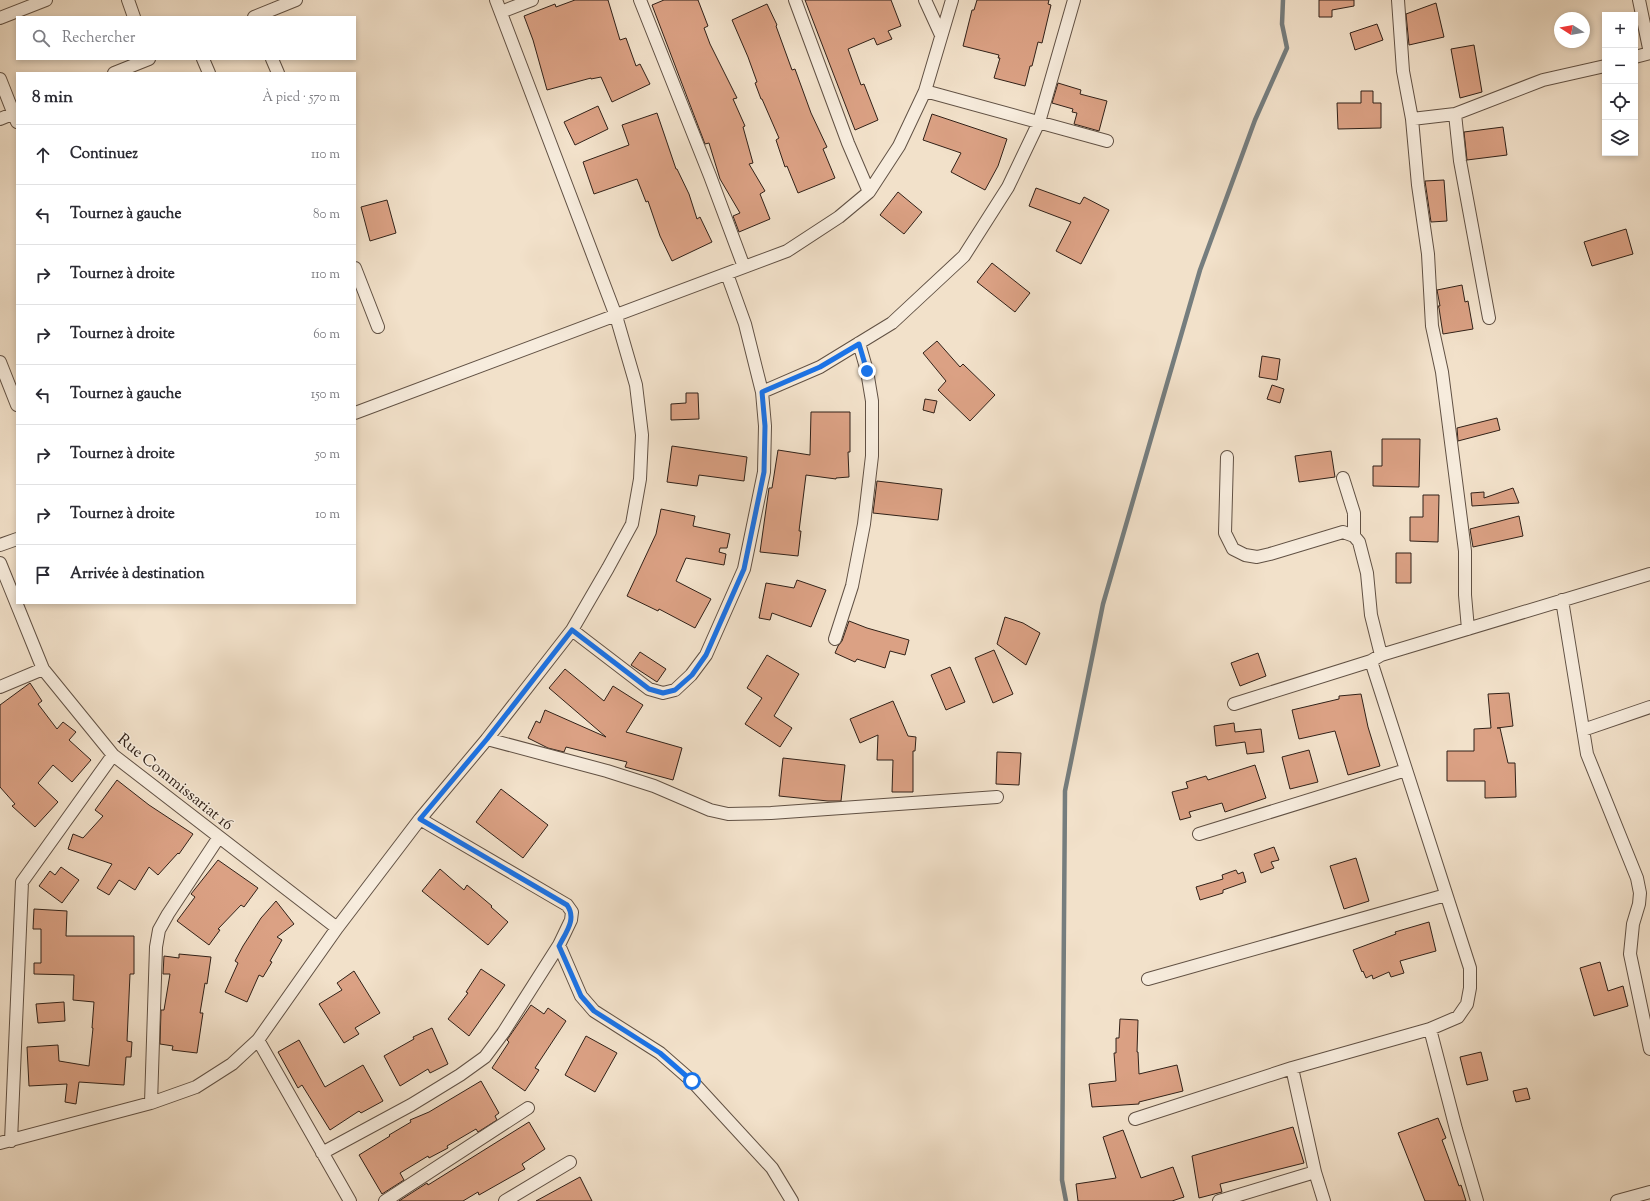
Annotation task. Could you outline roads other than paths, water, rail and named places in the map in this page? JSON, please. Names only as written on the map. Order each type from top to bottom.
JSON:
[{"type":"street","points":[[0,18],[46,0]]},
{"type":"street","points":[[128,0],[134,16]]},
{"type":"street","points":[[257,16],[296,0]]},
{"type":"street","points":[[113,755],[22,882],[5,1142],[151,1103],[196,1087],[232,1064],[258,1040],[337,928],[420,819],[487,739],[572,630],[632,524],[640,479],[642,435],[636,385],[616,316],[496,0]]},
{"type":"street","points":[[501,12],[532,0]]},
{"type":"street","points":[[640,0],[710,176],[744,267]]},
{"type":"street","points":[[795,0],[848,143],[869,192]]},
{"type":"street","points":[[925,0],[941,35]]},
{"type":"street","points":[[356,413],[787,251],[839,217],[869,192],[899,146],[925,90],[952,0]]},
{"type":"street","points":[[762,392],[820,367],[892,323],[964,256],[1008,187],[1039,122],[1074,0]]},
{"type":"street","points":[[1398,0],[1403,71],[1412,119],[1418,185],[1428,254],[1432,326],[1442,372],[1465,552],[1465,595],[1468,629]]},
{"type":"street","points":[[1638,56],[1650,53],[1639,0]]},
{"type":"street","points":[[119,72],[147,60]]},
{"type":"street","points":[[203,60],[209,72]]},
{"type":"street","points":[[272,60],[278,72]]},
{"type":"street","points":[[1412,119],[1455,114],[1543,80],[1602,67]]},
{"type":"street","points":[[0,79],[16,116],[0,119]]},
{"type":"street","points":[[925,90],[1107,142]]},
{"type":"street","points":[[1455,114],[1460,161],[1489,318]]},
{"type":"street","points":[[356,271],[378,327]]},
{"type":"street","points":[[572,630],[649,689],[663,693],[675,690],[692,675],[706,655],[744,569],[764,472],[765,426],[762,392],[745,324],[727,274]]},
{"type":"street","points":[[835,639],[852,586],[864,524],[872,456],[872,401],[867,371],[859,344]]},
{"type":"street","points":[[0,362],[16,402]]},
{"type":"street","points":[[1135,1119],[1292,1068],[1430,1029],[1458,1018],[1467,1004],[1470,988],[1470,968],[1406,770],[1376,658],[1367,573],[1359,542],[1354,536],[1343,532],[1257,557],[1245,555],[1233,549],[1225,533],[1227,457]]},
{"type":"street","points":[[1343,478],[1354,513],[1354,536]]},
{"type":"street","points":[[0,545],[16,539]]},
{"type":"street","name":"Rue Commissariat 16","points":[[0,563],[16,602]]},
{"type":"street","points":[[1234,704],[1468,629],[1650,574]]},
{"type":"street","points":[[1562,600],[1587,754],[1637,878],[1640,893],[1639,904],[1633,924],[1630,954],[1650,1049]]},
{"type":"street","name":"Rue Commissariat 16","points":[[17,604],[43,669],[113,755],[337,928]]},
{"type":"street","points":[[0,687],[43,669]]},
{"type":"street","points":[[1583,730],[1650,707]]},
{"type":"street","points":[[487,739],[607,771],[654,786],[710,810],[728,814],[771,813],[997,797]]},
{"type":"street","points":[[1199,834],[1406,770]]},
{"type":"street","points":[[322,1153],[411,1105],[460,1075],[485,1057],[503,1033],[559,946],[571,920],[572,912],[567,905],[420,819]]},
{"type":"street","points":[[151,1103],[156,947],[159,930],[219,837]]},
{"type":"street","points":[[1148,978],[1446,895]]},
{"type":"street","points":[[559,946],[581,996],[594,1011],[660,1053],[692,1081],[772,1168],[792,1201]]},
{"type":"street","points":[[1430,1029],[1456,1129],[1477,1201]]},
{"type":"street","points":[[258,1040],[350,1201]]},
{"type":"street","points":[[1292,1068],[1315,1172],[1324,1201]]},
{"type":"street","points":[[385,1201],[528,1108]]},
{"type":"street","points":[[505,1201],[570,1162]]},
{"type":"street","points":[[1219,1201],[1315,1172]]},
{"type":"street","points":[[1617,1201],[1650,1192]]},
{"type":"waterway","points":[[1066,1201],[1062,1180],[1065,791],[1103,604],[1200,270],[1255,120],[1287,48],[1282,24],[1283,0]]}]
